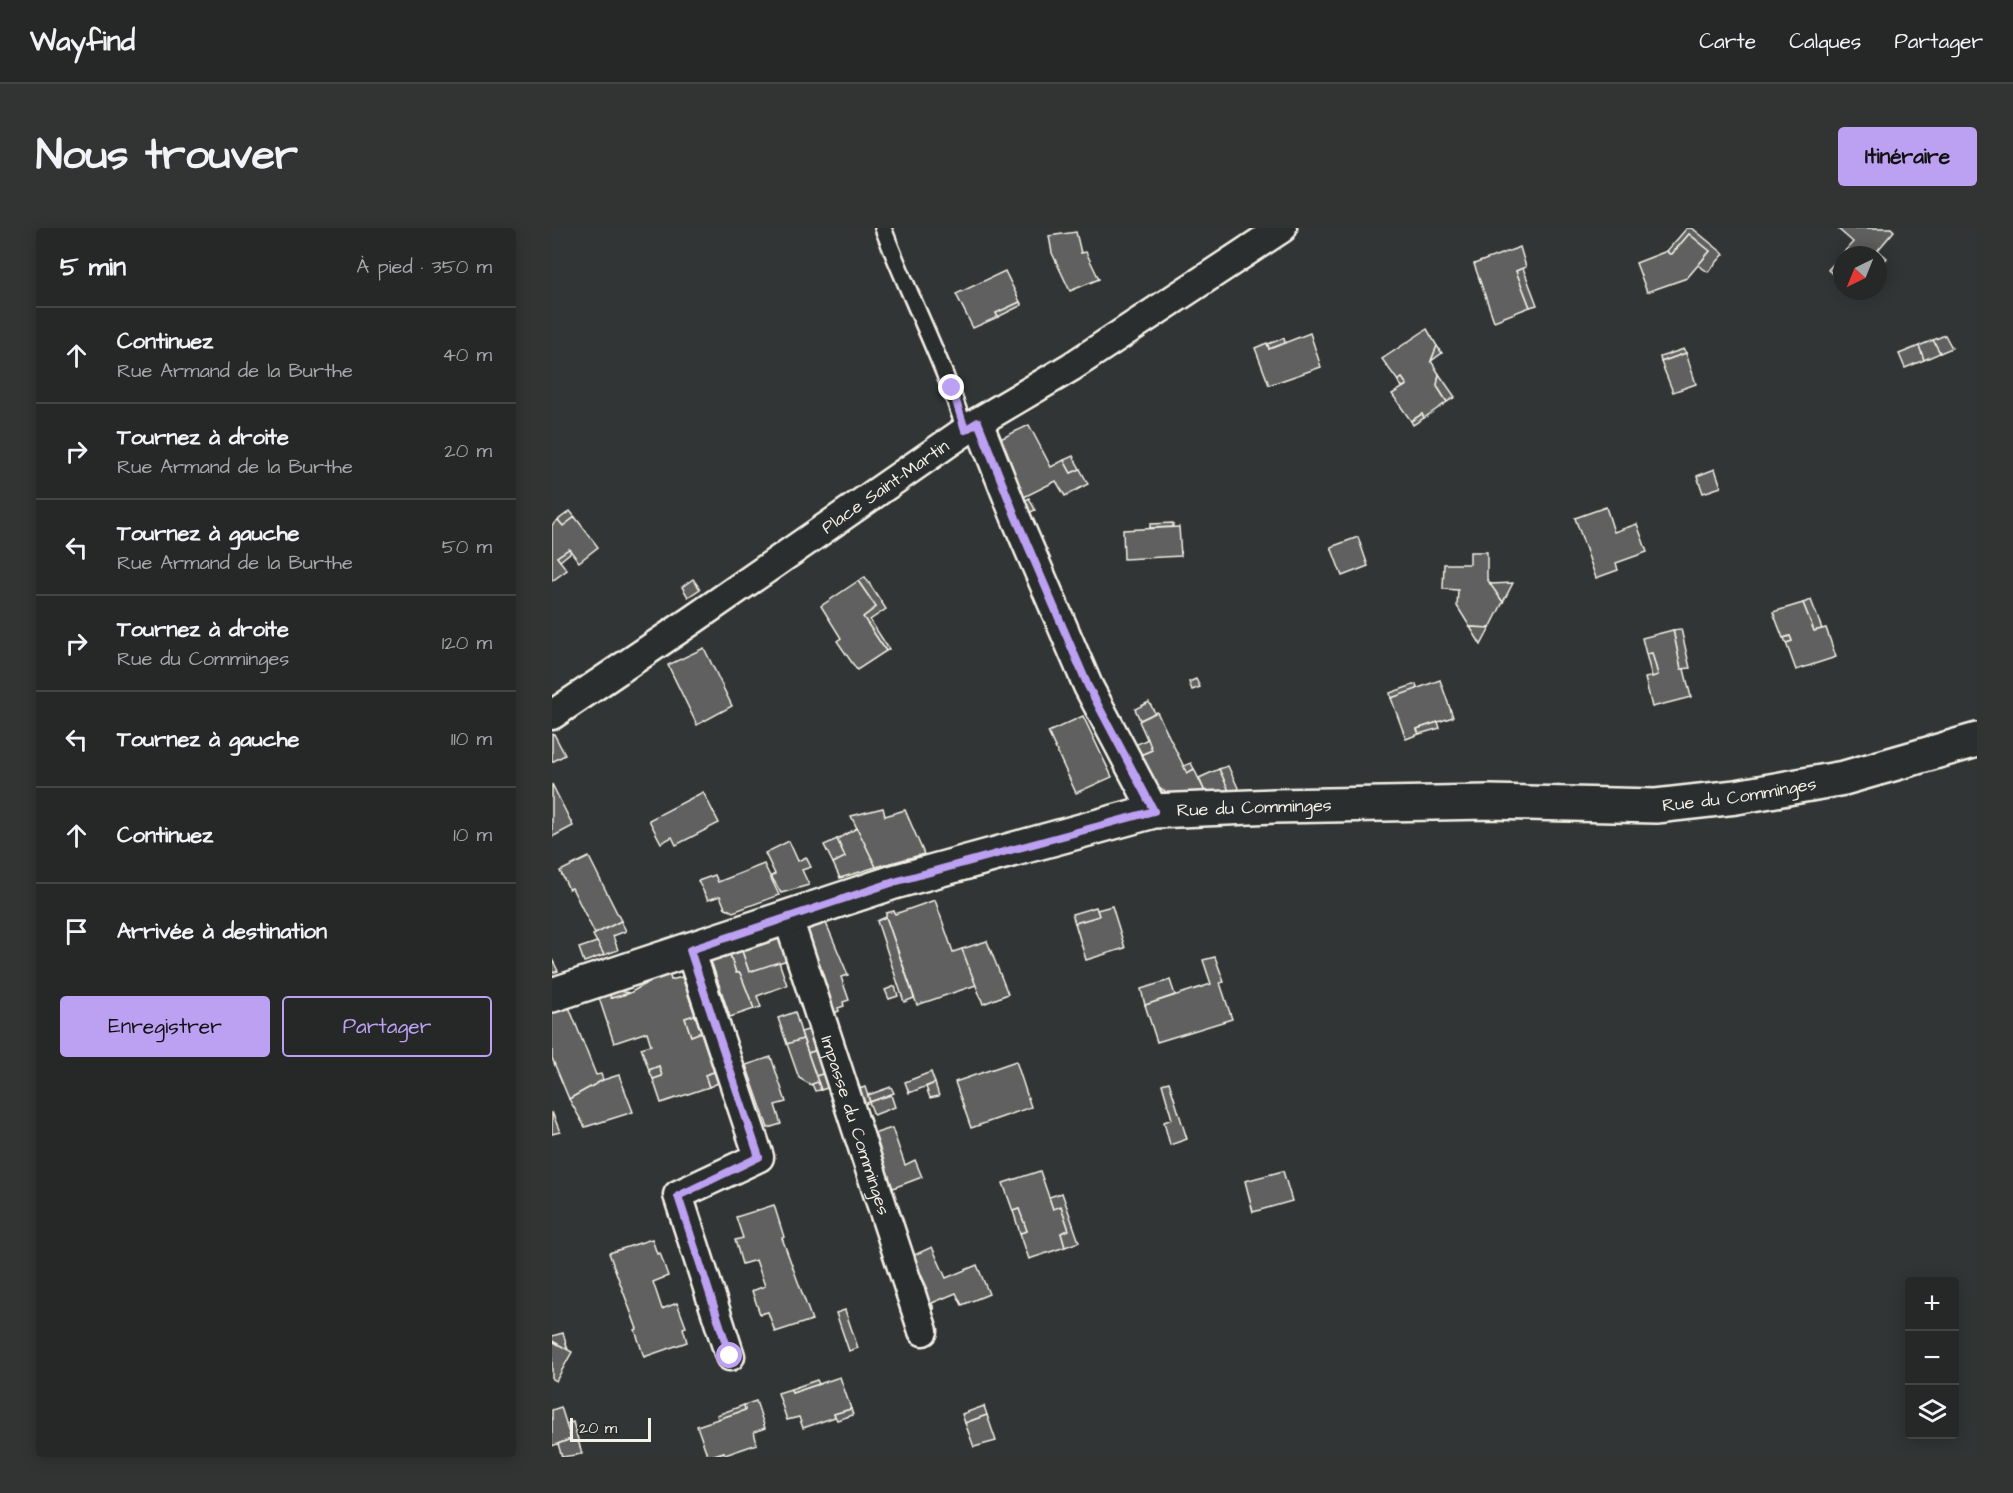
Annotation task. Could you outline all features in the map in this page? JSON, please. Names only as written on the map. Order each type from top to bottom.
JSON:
[{"type":"street","name":"Place Saint-Martin","points":[[552,715],[971,426],[1071,367],[1282,228]]},
{"type":"street","points":[[971,426],[1016,518],[1088,686],[1154,811]]},
{"type":"street","name":"Rue du Comminges","points":[[552,995],[894,882],[1154,811],[1489,802],[1656,806],[1736,797],[1844,778],[1977,740]]},
{"type":"street","name":"Impasse du Comminges","points":[[788,918],[923,1331]]},
{"type":"street","points":[[690,950],[759,1157],[678,1196],[730,1356]]},
{"type":"lane","points":[[883,228],[952,388],[971,426]]},
{"type":"building","points":[[1687,228],[1692,228],[1724,254],[1708,272],[1698,265],[1710,251],[1689,234],[1672,254],[1667,251]]},
{"type":"building","points":[[1837,228],[1891,228],[1894,231],[1881,246],[1849,246],[1853,242]]},
{"type":"building","points":[[1076,232],[1081,253],[1086,252],[1099,279],[1070,291],[1052,253],[1049,236]]},
{"type":"building","points":[[1689,234],[1710,251],[1687,278],[1647,292],[1636,263],[1667,251],[1672,254]]},
{"type":"building","points":[[1520,247],[1526,267],[1516,271],[1530,307],[1494,321],[1474,264]]},
{"type":"building","points":[[1833,264],[1833,274],[1828,270]]},
{"type":"building","points":[[1523,268],[1537,305],[1530,307],[1516,271]]},
{"type":"building","points":[[1005,271],[1020,302],[996,313],[998,317],[973,328],[956,294]]},
{"type":"building","points":[[1020,302],[1022,305],[998,317],[996,313]]},
{"type":"building","points":[[1427,329],[1437,346],[1431,361],[1439,374],[1437,386],[1447,402],[1424,418],[1422,414],[1411,421],[1392,394],[1407,385],[1402,378],[1398,381],[1382,359]]},
{"type":"building","points":[[1310,333],[1321,367],[1269,385],[1255,348],[1267,343],[1269,349]]},
{"type":"building","points":[[1945,335],[1952,348],[1940,353],[1933,340]]},
{"type":"building","points":[[1284,338],[1285,343],[1269,349],[1268,344]]},
{"type":"building","points":[[1933,340],[1940,353],[1924,360],[1919,346]]},
{"type":"building","points":[[1437,346],[1442,353],[1431,361]]},
{"type":"building","points":[[1919,346],[1924,360],[1905,368],[1899,354]]},
{"type":"building","points":[[1684,349],[1686,353],[1661,362],[1660,357]]},
{"type":"building","points":[[1686,353],[1696,384],[1673,392],[1661,362]]},
{"type":"building","points":[[1439,374],[1455,397],[1447,402],[1437,386]]},
{"type":"building","points":[[1402,378],[1407,385],[1402,387],[1398,381]]},
{"type":"building","points":[[1422,414],[1424,418],[1413,425],[1411,421]]},
{"type":"building","points":[[1029,425],[1051,467],[1064,460],[1071,473],[1080,469],[1088,484],[1065,496],[1056,481],[1022,498],[992,443]]},
{"type":"building","points":[[1073,456],[1080,469],[1071,473],[1064,460]]},
{"type":"building","points":[[1715,469],[1721,487],[1703,493],[1697,476]]},
{"type":"building","points":[[1029,498],[1035,510],[1027,514],[1021,503]]},
{"type":"building","points":[[1606,507],[1614,532],[1637,524],[1647,552],[1616,563],[1618,570],[1596,578],[1575,518]]},
{"type":"building","points":[[570,511],[575,517],[563,526],[558,520]]},
{"type":"building","points":[[575,517],[598,547],[579,562],[569,549],[557,557],[567,570],[552,581],[552,525],[558,520],[563,526]]},
{"type":"building","points":[[1173,523],[1173,527],[1150,528],[1150,524]]},
{"type":"building","points":[[1179,527],[1181,556],[1124,559],[1123,530]]},
{"type":"building","points":[[1358,537],[1368,566],[1342,576],[1331,547]]},
{"type":"building","points":[[569,549],[571,552],[560,561],[557,557]]},
{"type":"building","points":[[1470,552],[1487,552],[1487,579],[1503,602],[1490,628],[1470,627],[1457,606],[1458,590],[1443,589],[1444,564],[1470,564]]},
{"type":"building","points":[[865,577],[886,609],[870,620],[889,649],[886,651],[863,617],[876,607],[858,581]]},
{"type":"building","points":[[693,579],[700,589],[688,597],[682,587]]},
{"type":"building","points":[[858,581],[876,607],[863,617],[886,651],[857,670],[837,641],[841,638],[821,606]]},
{"type":"building","points":[[1513,583],[1503,602],[1490,584]]},
{"type":"building","points":[[1811,600],[1822,629],[1814,631],[1803,603]]},
{"type":"building","points":[[1803,603],[1814,631],[1826,628],[1836,657],[1796,670],[1786,643],[1792,641],[1790,636],[1783,638],[1773,612]]},
{"type":"building","points":[[1470,627],[1490,628],[1481,645]]},
{"type":"building","points":[[1681,629],[1690,668],[1681,669],[1673,630]]},
{"type":"building","points":[[1673,630],[1681,669],[1684,669],[1691,697],[1652,707],[1645,678],[1658,675],[1652,653],[1646,654],[1642,638]]},
{"type":"building","points":[[1790,636],[1792,641],[1786,643],[1784,638]]},
{"type":"building","points":[[704,648],[732,706],[697,725],[668,665]]},
{"type":"building","points":[[1652,653],[1658,675],[1652,677],[1646,654]]},
{"type":"building","points":[[1196,679],[1200,687],[1192,690],[1189,682]]},
{"type":"building","points":[[1440,680],[1453,717],[1417,729],[1419,734],[1406,739],[1391,698]]},
{"type":"building","points":[[1416,684],[1417,689],[1391,698],[1390,693]]},
{"type":"building","points":[[1149,702],[1155,713],[1140,720],[1135,709]]},
{"type":"building","points":[[1157,712],[1187,773],[1194,769],[1206,794],[1172,794],[1157,785],[1140,755],[1152,750],[1139,721]]},
{"type":"building","points":[[1083,716],[1112,777],[1076,793],[1048,732]]},
{"type":"building","points":[[1438,722],[1440,728],[1419,734],[1417,729]]},
{"type":"building","points":[[554,734],[565,755],[552,762],[552,735]]},
{"type":"building","points":[[1148,739],[1152,750],[1140,755],[1135,745]]},
{"type":"building","points":[[1191,763],[1194,769],[1187,773],[1184,766]]},
{"type":"building","points":[[1228,766],[1239,790],[1229,791],[1219,769]]},
{"type":"building","points":[[1219,769],[1229,791],[1206,794],[1199,778]]},
{"type":"building","points":[[552,784],[573,826],[552,837]]},
{"type":"building","points":[[703,792],[719,823],[676,845],[672,837],[661,843],[649,820]]},
{"type":"building","points":[[883,808],[885,816],[905,810],[924,854],[876,867],[851,816]]},
{"type":"building","points":[[857,828],[876,867],[840,878],[833,863],[845,857],[837,839]]},
{"type":"building","points":[[837,839],[845,857],[833,863],[824,845]]},
{"type":"building","points":[[789,841],[798,861],[806,857],[811,867],[802,870],[809,885],[781,893],[771,876],[775,874],[765,853]]},
{"type":"building","points":[[589,857],[621,921],[595,934],[572,888],[569,889],[560,871]]},
{"type":"building","points":[[764,864],[779,895],[733,912],[725,908],[720,896],[708,900],[698,881],[715,875],[718,882]]},
{"type":"building","points":[[935,900],[953,952],[962,949],[976,985],[917,1005],[886,913],[894,911],[895,914]]},
{"type":"building","points":[[1112,906],[1125,948],[1086,960],[1075,923],[1099,916],[1097,910]]},
{"type":"building","points":[[1096,907],[1099,916],[1075,923],[1072,914]]},
{"type":"building","points":[[823,916],[848,975],[841,977],[849,1000],[843,1002],[844,1006],[838,1008],[839,1011],[831,1014],[821,986],[825,985],[800,926]]},
{"type":"building","points":[[886,917],[914,998],[904,1002],[877,921]]},
{"type":"building","points":[[621,921],[626,931],[613,936],[618,950],[604,955],[593,935]]},
{"type":"building","points":[[782,933],[791,959],[749,972],[741,948]]},
{"type":"building","points":[[987,941],[1008,994],[983,1004],[962,949]]},
{"type":"building","points":[[597,942],[604,955],[584,962],[579,948]]},
{"type":"building","points":[[741,948],[749,972],[779,962],[787,985],[757,996],[761,1007],[754,1009],[740,973],[736,973],[729,952]]},
{"type":"building","points":[[729,952],[736,973],[740,973],[754,1009],[730,1017],[710,958]]},
{"type":"building","points":[[1215,957],[1224,982],[1220,983],[1232,1019],[1157,1042],[1145,1005],[1211,984],[1203,960]]},
{"type":"building","points":[[552,959],[558,971],[552,973]]},
{"type":"building","points":[[668,970],[671,980],[682,977],[695,1015],[685,1018],[691,1036],[701,1032],[714,1072],[705,1075],[709,1087],[661,1103],[653,1079],[662,1076],[659,1066],[649,1070],[641,1048],[651,1045],[647,1032],[614,1043],[597,992],[608,989],[611,998],[630,993]]},
{"type":"building","points":[[1170,980],[1175,995],[1145,1005],[1141,989]]},
{"type":"building","points":[[895,986],[898,996],[889,999],[885,990]]},
{"type":"building","points":[[608,989],[630,993],[611,998]]},
{"type":"building","points":[[567,1002],[596,1075],[601,1074],[603,1080],[569,1099],[552,1058],[552,1007]]},
{"type":"building","points":[[795,1012],[803,1039],[787,1044],[778,1018]]},
{"type":"building","points":[[695,1015],[701,1032],[691,1036],[685,1018]]},
{"type":"building","points":[[821,1026],[827,1047],[808,1053],[801,1032]]},
{"type":"building","points":[[803,1039],[818,1082],[811,1085],[799,1078],[787,1044]]},
{"type":"building","points":[[827,1047],[835,1070],[816,1076],[808,1053]]},
{"type":"building","points":[[771,1057],[786,1102],[775,1105],[781,1124],[768,1128],[746,1065]]},
{"type":"building","points":[[1016,1061],[1031,1107],[971,1128],[955,1082]]},
{"type":"building","points":[[659,1066],[662,1076],[653,1079],[649,1070]]},
{"type":"building","points":[[835,1070],[839,1084],[821,1090],[816,1076]]},
{"type":"building","points":[[714,1072],[718,1083],[709,1087],[705,1075]]},
{"type":"building","points":[[931,1072],[935,1083],[909,1093],[905,1082]]},
{"type":"building","points":[[619,1075],[633,1112],[585,1127],[569,1099],[603,1080]]},
{"type":"building","points":[[818,1082],[821,1090],[815,1091],[812,1084]]},
{"type":"building","points":[[1169,1082],[1187,1139],[1170,1145],[1164,1122],[1172,1119],[1162,1084]]},
{"type":"building","points":[[935,1083],[939,1096],[930,1098],[926,1087]]},
{"type":"building","points":[[865,1087],[870,1102],[865,1104],[859,1100],[856,1090]]},
{"type":"building","points":[[891,1087],[894,1093],[870,1102],[868,1095]]},
{"type":"building","points":[[891,1095],[895,1107],[874,1115],[869,1102]]},
{"type":"building","points":[[552,1112],[560,1132],[552,1134]]},
{"type":"building","points":[[892,1128],[905,1165],[915,1160],[922,1177],[888,1190],[870,1135]]},
{"type":"building","points":[[1040,1171],[1053,1209],[1061,1206],[1069,1230],[1061,1233],[1065,1247],[1029,1259],[1020,1233],[1027,1231],[1019,1209],[1013,1211],[1003,1183]]},
{"type":"building","points":[[1283,1171],[1292,1201],[1253,1212],[1245,1181]]},
{"type":"building","points":[[1062,1193],[1079,1242],[1065,1247],[1061,1233],[1069,1230],[1061,1206],[1053,1209],[1049,1197]]},
{"type":"building","points":[[774,1205],[784,1237],[782,1238],[812,1320],[775,1332],[768,1312],[760,1314],[752,1291],[765,1286],[756,1260],[742,1264],[735,1240],[743,1238],[736,1217]]},
{"type":"building","points":[[1019,1209],[1027,1231],[1020,1233],[1013,1211]]},
{"type":"building","points":[[652,1239],[668,1276],[653,1282],[662,1309],[677,1303],[686,1327],[683,1328],[687,1342],[644,1357],[635,1330],[637,1329],[609,1253]]},
{"type":"building","points":[[932,1247],[946,1278],[977,1265],[989,1294],[962,1305],[956,1293],[932,1303],[934,1309],[929,1311],[924,1298],[927,1287],[912,1256]]},
{"type":"building","points":[[845,1310],[858,1348],[849,1351],[836,1313]]},
{"type":"building","points":[[563,1333],[568,1350],[552,1341],[552,1336]]},
{"type":"building","points":[[552,1341],[572,1352],[556,1381],[552,1379]]},
{"type":"building","points":[[840,1377],[851,1409],[803,1428],[799,1417],[787,1420],[778,1393],[791,1389],[792,1393]]},
{"type":"building","points":[[817,1380],[819,1384],[792,1393],[791,1389]]},
{"type":"building","points":[[756,1401],[765,1428],[754,1432],[757,1444],[725,1455],[724,1452],[708,1457],[697,1426],[745,1410],[744,1405]]},
{"type":"building","points":[[744,1405],[745,1410],[718,1419],[717,1415]]},
{"type":"building","points":[[984,1406],[987,1415],[965,1423],[962,1414]]},
{"type":"building","points":[[561,1407],[571,1439],[552,1446],[552,1410]]},
{"type":"building","points":[[851,1409],[853,1415],[837,1420],[834,1414]]},
{"type":"building","points":[[987,1415],[996,1441],[974,1447],[965,1423]]},
{"type":"building","points":[[573,1422],[582,1454],[562,1457],[558,1444],[571,1439],[566,1424]]},
{"type":"building","points":[[724,1452],[726,1457],[709,1457]]},
{"type":"route","points":[[730,1356],[678,1196],[759,1157],[690,950],[894,882],[1154,811],[1143,795],[1088,686],[1016,518],[978,422],[965,430],[952,388]]}]
